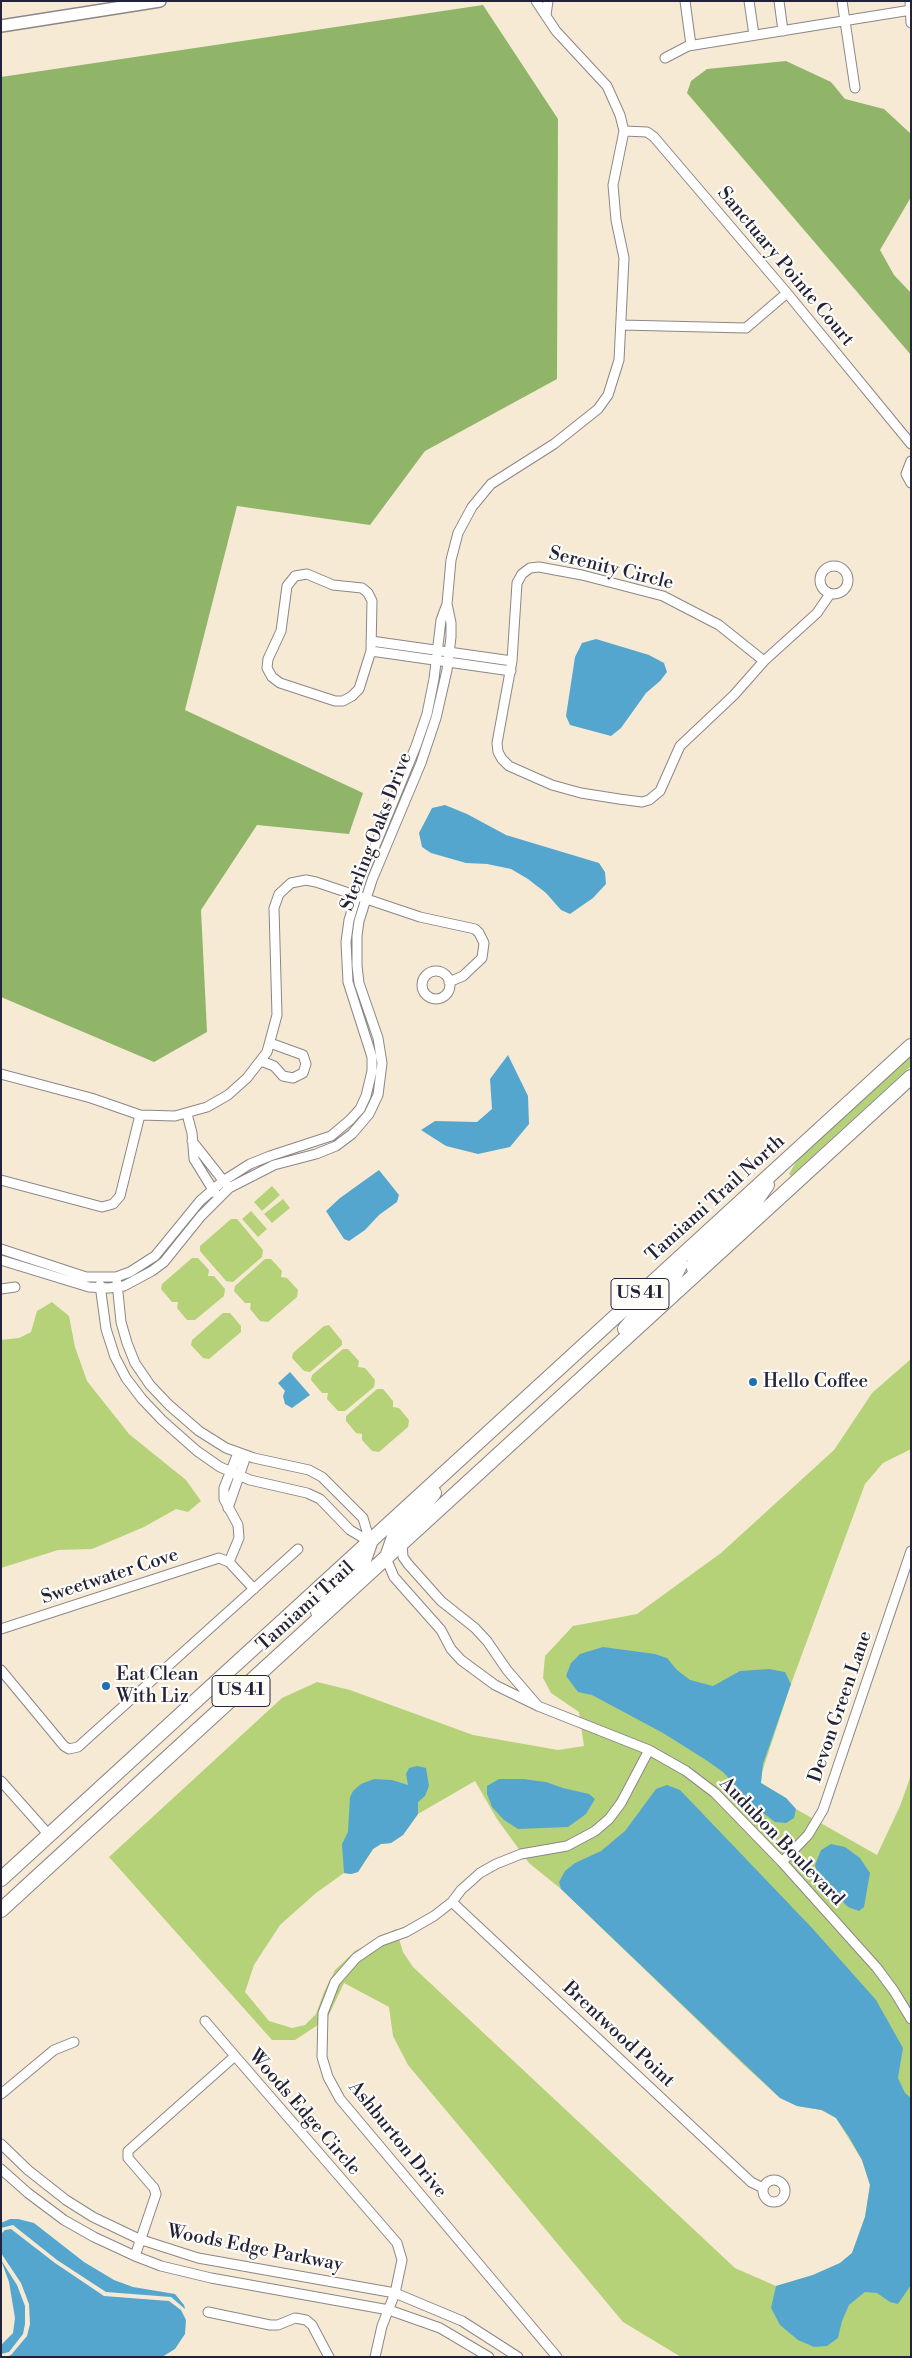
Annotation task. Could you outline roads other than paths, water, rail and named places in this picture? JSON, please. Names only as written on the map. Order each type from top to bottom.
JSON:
[{"type":"main road","name":"Tamiami Trail North","points":[[370,1542],[911,1046]]},
{"type":"main road","name":"US 41","points":[[402,1544],[911,1077]]},
{"type":"main road","points":[[696,1274],[693,1265],[698,1256],[753,1205],[784,1162]]},
{"type":"main road","points":[[593,1368],[643,1307],[676,1275],[679,1270],[679,1258]]},
{"type":"main road","points":[[386,1558],[395,1534],[415,1516],[466,1454]]},
{"type":"main road","points":[[298,1638],[335,1589],[362,1563],[370,1542]]},
{"type":"main road","name":"Tamiami Trail","points":[[49,1835],[370,1542]]},
{"type":"main road","name":"Tamiami Trail","points":[[1,1910],[402,1544]]},
{"type":"main road","name":"US 41","points":[[1,1879],[49,1835]]},
{"type":"street","points":[[1,26],[160,1]]},
{"type":"street","name":"Sterling Oaks Drive","points":[[1,1260],[79,1285],[101,1288],[117,1287],[143,1276],[164,1262],[218,1197],[226,1184],[263,1158],[331,1136],[350,1120],[363,1102],[370,1084],[372,1057],[352,997],[346,964],[349,920],[356,896],[427,714],[437,661],[442,620],[447,604],[454,546],[472,507],[491,484],[554,444],[598,409],[608,395],[619,360],[624,258],[616,220],[613,185],[624,130],[615,101],[607,86],[556,31],[536,1]]},
{"type":"street","points":[[546,15],[548,1]]},
{"type":"street","points":[[684,1],[691,46]]},
{"type":"street","points":[[749,1],[754,35]]},
{"type":"street","points":[[778,1],[783,30]]},
{"type":"street","points":[[842,1],[855,88]]},
{"type":"street","points":[[906,1],[910,7],[911,23]]},
{"type":"street","points":[[665,58],[678,50],[691,46],[845,21],[910,7]]},
{"type":"street","name":"Sanctuary Pointe Court","points":[[624,130],[647,132],[654,137],[787,293],[911,444]]},
{"type":"street","points":[[621,325],[746,328],[787,293]]},
{"type":"street","points":[[911,462],[906,474],[911,483]]},
{"type":"street","name":"Serenity Circle","points":[[764,661],[718,625],[663,596],[610,581],[538,567],[526,570],[517,583],[511,671],[497,742],[498,752],[505,763],[540,781],[565,789],[642,802],[649,800],[660,791],[680,746],[734,695],[764,661],[817,614],[830,594]]},
{"type":"street","points":[[307,574],[338,586],[358,587],[368,593],[372,606],[371,646],[359,689],[352,696],[343,700],[334,700],[280,683],[272,677],[267,668],[268,659],[281,631],[287,586],[297,575],[307,574]]},
{"type":"street","name":"Sterling Oaks Drive","points":[[1,1249],[86,1277],[116,1277],[143,1265],[155,1256],[185,1218],[213,1189],[274,1164],[316,1154],[336,1146],[352,1134],[369,1114],[380,1085],[382,1063],[378,1038],[362,996],[357,966],[357,936],[366,899],[431,735],[448,662],[451,623],[447,604]]},
{"type":"street","points":[[371,646],[438,650],[512,661]]},
{"type":"street","points":[[371,646],[437,661],[511,671]]},
{"type":"street","points":[[1,1074],[91,1098],[140,1115],[160,1117],[187,1114],[207,1107],[228,1095],[247,1078],[261,1061],[270,1043],[276,1015],[274,908],[278,894],[291,883],[306,880],[420,917],[469,928],[479,933],[485,948],[482,958],[463,976],[449,982]]},
{"type":"street","points":[[261,1061],[274,1066],[283,1076],[293,1078],[303,1073],[306,1064],[303,1055],[270,1043]]},
{"type":"street","points":[[187,1114],[194,1160],[218,1197]]},
{"type":"street","points":[[1,1180],[97,1206],[113,1204],[120,1196],[140,1115]]},
{"type":"street","points":[[192,1141],[226,1184]]},
{"type":"street","points":[[116,1277],[121,1322],[127,1344],[135,1363],[150,1385],[199,1431],[226,1448],[242,1454],[297,1467],[322,1477],[363,1518],[370,1542]]},
{"type":"street","points":[[100,1278],[106,1329],[115,1357],[126,1378],[142,1399],[183,1439],[209,1460],[240,1476],[307,1493],[320,1499],[350,1530],[370,1542]]},
{"type":"street","points":[[1,1289],[15,1287]]},
{"type":"street","points":[[242,1454],[230,1471],[224,1488],[224,1499],[238,1525],[239,1538],[229,1562],[254,1589]]},
{"type":"street","points":[[228,1508],[240,1476],[242,1454]]},
{"type":"street","name":"Audubon Boulevard","points":[[402,1544],[403,1557],[408,1564],[441,1601],[487,1640],[507,1670],[538,1706]]},
{"type":"street","points":[[1,1670],[64,1746],[69,1749],[78,1747],[298,1550]]},
{"type":"street","name":"Devon Green Lane","points":[[782,1862],[808,1835],[823,1810],[911,1551]]},
{"type":"street","name":"Sweetwater Cove","points":[[1,1629],[218,1558],[229,1562]]},
{"type":"street","name":"Audubon Boulevard","points":[[386,1558],[394,1577],[441,1630],[451,1649],[461,1660],[495,1685],[538,1706],[649,1750],[686,1771],[715,1793],[782,1862],[877,1968],[911,2019]]},
{"type":"street","name":"Ashburton Drive","points":[[557,2357],[348,2110],[334,2088],[322,2057],[320,2041],[323,2013],[330,1993],[343,1972],[368,1948],[421,1925],[452,1902],[470,1881],[496,1864],[521,1854],[567,1846],[595,1831],[609,1819],[621,1803],[649,1750]]},
{"type":"street","points":[[1,1781],[49,1835]]},
{"type":"street","name":"Brentwood Point","points":[[452,1902],[751,2182],[763,2188]]},
{"type":"street","points":[[205,2021],[235,2056]]},
{"type":"street","points":[[1,2094],[54,2050],[74,2042]]},
{"type":"street","name":"Woods Edge Circle","points":[[134,2256],[156,2194],[154,2188],[128,2158],[128,2151],[235,2056],[397,2243],[402,2260],[395,2293],[382,2326],[375,2357]]},
{"type":"street","name":"Woods Edge Parkway","points":[[1,2144],[28,2170],[66,2200],[93,2217],[139,2239],[198,2258],[395,2293],[462,2321],[518,2357]]},
{"type":"street","name":"Woods Edge Parkway","points":[[1,2169],[28,2193],[64,2220],[134,2256],[169,2268],[211,2278],[389,2310],[440,2328],[489,2357]]},
{"type":"street","points":[[208,2312],[270,2325],[278,2325],[295,2318],[306,2320],[312,2326],[329,2357]]},
{"type":"water","points":[[596,639],[649,655],[664,663],[667,672],[646,693],[621,728],[611,736],[570,725],[566,716],[575,657],[582,643]]},
{"type":"water","points":[[445,805],[467,814],[506,835],[599,863],[605,872],[606,884],[593,898],[570,914],[561,910],[546,893],[528,879],[511,869],[487,864],[466,863],[431,853],[422,847],[419,833],[432,808]]},
{"type":"water","points":[[508,1055],[528,1096],[529,1124],[510,1147],[478,1154],[446,1146],[421,1130],[435,1121],[477,1122],[492,1109],[490,1079]]},
{"type":"water","points":[[379,1170],[399,1195],[397,1202],[379,1215],[365,1230],[349,1241],[344,1239],[326,1211],[340,1198]]},
{"type":"water","points":[[290,1372],[310,1395],[292,1408],[285,1404],[283,1396],[285,1391],[278,1383]]},
{"type":"water","points":[[603,1647],[655,1654],[667,1658],[677,1670],[690,1680],[713,1686],[740,1671],[769,1669],[785,1672],[791,1684],[763,1764],[761,1783],[786,1798],[796,1809],[794,1818],[786,1823],[775,1822],[754,1806],[723,1772],[706,1760],[663,1733],[592,1695],[578,1692],[566,1676],[571,1663],[580,1654]]},
{"type":"water","points":[[417,1766],[426,1768],[429,1786],[425,1796],[418,1802],[418,1814],[403,1835],[391,1843],[381,1844],[373,1849],[358,1872],[344,1873],[342,1844],[348,1832],[350,1797],[353,1791],[361,1784],[374,1779],[392,1780],[408,1785],[406,1774],[409,1768]]},
{"type":"water","points":[[499,1779],[523,1779],[546,1782],[589,1794],[595,1799],[586,1814],[568,1827],[518,1829],[504,1820],[492,1807],[487,1794],[487,1786]]},
{"type":"water","points":[[667,1785],[680,1790],[813,1929],[876,2000],[903,2048],[898,2078],[905,2093],[911,2098],[911,2285],[898,2304],[890,2302],[877,2293],[865,2292],[849,2305],[842,2321],[838,2338],[827,2346],[814,2347],[798,2340],[780,2325],[771,2308],[776,2286],[813,2275],[840,2263],[852,2253],[865,2217],[870,2185],[862,2160],[849,2137],[836,2118],[822,2110],[797,2106],[780,2098],[561,1889],[559,1882],[565,1871],[575,1863],[601,1851],[625,1831],[656,1789]]},
{"type":"water","points":[[831,1844],[845,1847],[860,1858],[870,1873],[864,1907],[859,1911],[848,1907],[840,1899],[834,1887],[818,1877],[815,1865],[821,1850]]},
{"type":"water","points":[[10,2219],[34,2223],[84,2262],[114,2280],[133,2287],[175,2294],[185,2309],[171,2297],[106,2292],[57,2260],[13,2225],[1,2228],[1,2223]]},
{"type":"water","points":[[11,2229],[55,2263],[104,2296],[169,2301],[181,2310],[186,2320],[185,2334],[175,2349],[162,2357],[6,2357],[11,2355],[27,2336],[30,2324],[29,2304],[21,2283],[1,2253],[1,2234],[5,2230]]},
{"type":"water","points":[[1,2260],[17,2285],[25,2306],[25,2324],[23,2334],[9,2352],[1,2354],[1,2345],[13,2333],[15,2318],[9,2282]]},
{"type":"place","name":"Hello Coffee","points":[[753,1382]]},
{"type":"place","name":"Eat Clean With Liz","points":[[106,1686]]}]
